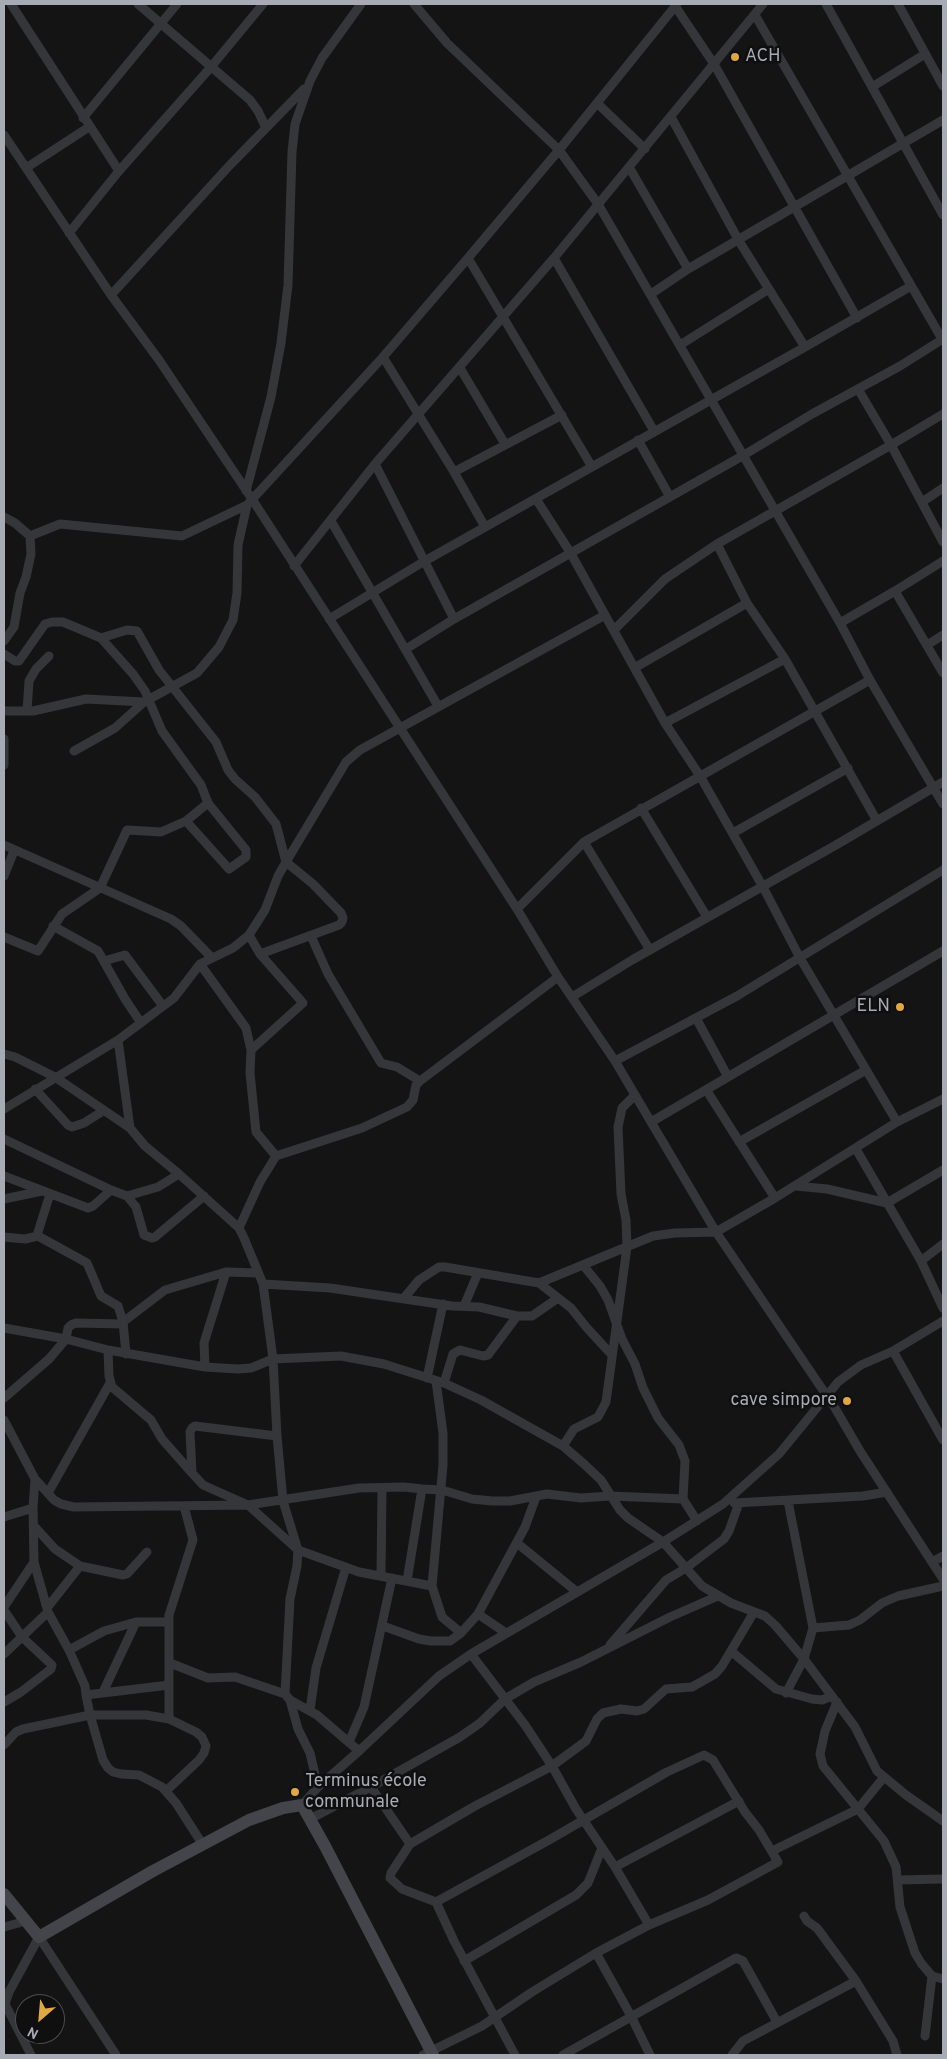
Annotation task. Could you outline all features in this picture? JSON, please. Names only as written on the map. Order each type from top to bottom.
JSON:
[{"type":"street","points":[[11,4],[119,171]]},
{"type":"street","points":[[138,4],[250,100],[258,110],[266,128]]},
{"type":"street","points":[[83,118],[177,4]]},
{"type":"street","points":[[69,233],[119,171],[211,67],[262,4]]},
{"type":"street","points":[[246,491],[271,397],[281,343],[288,285],[292,152],[295,124],[307,86],[322,58],[361,4]]},
{"type":"street","points":[[414,4],[453,49],[559,150],[598,204],[712,399],[840,623],[870,680],[943,804]]},
{"type":"street","points":[[294,566],[376,464],[503,319],[763,4]]},
{"type":"street","points":[[826,4],[943,215]]},
{"type":"street","points":[[898,4],[943,86]]},
{"type":"street","points":[[30,536],[60,524],[182,536],[249,502],[383,357],[559,150],[676,5],[714,64],[858,318]]},
{"type":"street","points":[[406,649],[570,552],[900,366],[943,339],[754,14]]},
{"type":"street","points":[[872,87],[925,54]]},
{"type":"street","points":[[111,295],[307,86]]},
{"type":"street","points":[[597,103],[645,149]]},
{"type":"street","points":[[671,117],[739,241],[805,348]]},
{"type":"street","points":[[651,294],[688,269],[796,208],[943,120]]},
{"type":"street","points":[[26,168],[89,127]]},
{"type":"street","points":[[4,135],[8,148],[26,168],[111,295],[159,360],[246,491],[249,502],[329,619],[517,909],[558,976],[615,1061],[716,1232],[826,1395],[943,1579]]},
{"type":"street","points":[[629,167],[688,269]]},
{"type":"street","points":[[468,258],[592,466]]},
{"type":"street","points":[[554,258],[654,431]]},
{"type":"street","points":[[329,619],[485,527],[805,348],[911,286]]},
{"type":"street","points":[[680,345],[768,289]]},
{"type":"street","points":[[383,357],[418,417],[454,472],[485,527]]},
{"type":"street","points":[[460,368],[505,444]]},
{"type":"street","points":[[858,389],[891,445],[943,542]]},
{"type":"street","points":[[614,630],[665,579],[717,544],[943,414]]},
{"type":"street","points":[[454,472],[562,415]]},
{"type":"street","points":[[638,440],[670,497]]},
{"type":"street","points":[[376,464],[454,619]]},
{"type":"street","points":[[922,502],[943,488]]},
{"type":"street","points":[[536,499],[570,552],[636,667],[665,723],[700,776],[763,887],[800,958],[897,1122]]},
{"type":"street","points":[[74,751],[115,728],[146,700],[197,673],[219,647],[233,620],[237,593],[238,545],[249,502]]},
{"type":"street","points":[[4,517],[15,523],[30,536],[31,554],[20,593],[14,627],[4,641]]},
{"type":"street","points":[[330,521],[438,706]]},
{"type":"street","points":[[717,544],[747,603],[785,659],[877,821]]},
{"type":"street","points":[[840,623],[943,561]]},
{"type":"street","points":[[895,591],[943,673]]},
{"type":"street","points":[[636,667],[747,603]]},
{"type":"street","points":[[4,1109],[118,1040],[174,998],[200,964],[233,948],[249,935],[265,910],[278,876],[346,762],[360,750],[606,615]]},
{"type":"street","points":[[4,654],[15,661],[19,661],[45,624],[52,622],[63,622],[101,638],[133,674],[162,731],[201,785],[208,803],[246,850],[246,857],[229,869],[186,821]]},
{"type":"street","points":[[101,638],[127,630],[137,631],[159,670],[216,742],[234,779],[255,797],[276,824],[286,862],[313,884],[344,918],[339,924],[260,954]]},
{"type":"street","points":[[927,644],[943,635]]},
{"type":"street","points":[[27,711],[29,681],[36,669],[49,656]]},
{"type":"street","points":[[665,723],[785,659]]},
{"type":"street","points":[[517,909],[584,842],[870,680]]},
{"type":"street","points":[[4,710],[27,711],[86,699],[146,700]]},
{"type":"street","points":[[4,739],[4,765]]},
{"type":"street","points":[[733,833],[848,768]]},
{"type":"street","points":[[572,996],[943,782]]},
{"type":"street","points":[[4,937],[38,951],[62,914],[100,888],[128,830],[161,832],[186,821],[208,803]]},
{"type":"street","points":[[641,808],[707,917]]},
{"type":"street","points":[[584,842],[650,950]]},
{"type":"street","points":[[4,845],[159,913],[181,926],[212,958]]},
{"type":"street","points":[[4,876],[14,850]]},
{"type":"street","points":[[615,1061],[696,1018],[800,958],[943,870]]},
{"type":"street","points":[[53,926],[98,951],[141,1023]]},
{"type":"street","points":[[249,935],[260,954],[303,1003],[251,1050]]},
{"type":"street","points":[[311,936],[328,974],[382,1063],[385,1066],[397,1067],[420,1081]]},
{"type":"street","points":[[651,1122],[707,1091],[943,951]]},
{"type":"street","points":[[104,961],[125,955],[163,1006]]},
{"type":"street","points":[[200,964],[246,1028],[251,1050],[250,1073],[256,1132],[276,1156]]},
{"type":"street","points":[[239,1228],[260,1182],[276,1156],[362,1128],[408,1107],[413,1100],[416,1085],[420,1081],[558,976]]},
{"type":"street","points":[[696,1018],[728,1077]]},
{"type":"street","points":[[118,1040],[130,1128]]},
{"type":"street","points":[[4,1054],[15,1057],[56,1077],[130,1128],[145,1146],[180,1174],[239,1228],[263,1284],[273,1359],[283,1501],[298,1550],[290,1599],[287,1697],[298,1729],[310,1753],[318,1787]]},
{"type":"street","points":[[739,1142],[866,1070]]},
{"type":"street","points":[[35,1089],[72,1127],[84,1123],[103,1110]]},
{"type":"street","points":[[707,1091],[775,1198]]},
{"type":"street","points":[[563,1446],[574,1429],[598,1417],[606,1402],[627,1247],[626,1220],[620,1194],[618,1127],[622,1108],[635,1095]]},
{"type":"street","points":[[539,1283],[653,1236],[675,1233],[716,1232],[796,1186],[897,1122],[943,1099]]},
{"type":"street","points":[[4,1139],[127,1196],[136,1207],[144,1235],[152,1238],[156,1238],[204,1196]]},
{"type":"street","points":[[856,1149],[921,1261],[943,1308]]},
{"type":"street","points":[[796,1186],[827,1189],[887,1203],[943,1170]]},
{"type":"street","points":[[127,1196],[158,1187],[180,1174]]},
{"type":"street","points":[[4,1176],[88,1208],[93,1206],[111,1190]]},
{"type":"street","points":[[4,1199],[46,1192]]},
{"type":"street","points":[[38,1236],[46,1192]]},
{"type":"street","points":[[4,1237],[25,1239],[38,1236],[87,1263],[101,1296],[118,1306],[123,1323],[126,1354]]},
{"type":"street","points":[[921,1261],[943,1244]]},
{"type":"street","points":[[583,1265],[600,1286],[622,1339],[635,1364],[643,1388],[654,1410],[682,1452],[685,1462],[683,1499],[697,1521]]},
{"type":"street","points":[[404,1298],[419,1280],[439,1267],[445,1266],[539,1283],[570,1308],[611,1354]]},
{"type":"street","points":[[4,1398],[49,1359],[66,1339],[68,1328],[76,1323],[123,1323],[165,1290],[226,1272],[258,1273]]},
{"type":"street","points":[[205,1367],[204,1343],[226,1272]]},
{"type":"street","points":[[464,1306],[478,1272]]},
{"type":"street","points":[[263,1284],[330,1288],[442,1304],[490,1308],[516,1316],[532,1316],[558,1298]]},
{"type":"street","points":[[442,1304],[435,1381],[443,1433],[442,1490],[432,1586],[442,1617],[461,1633]]},
{"type":"street","points":[[435,1381],[453,1354],[460,1350],[484,1356],[492,1352],[516,1316]]},
{"type":"street","points":[[31,2055],[5,2006],[6,1991],[39,1937],[153,1871],[256,1817],[283,1808],[302,1805],[318,1787],[439,1676],[471,1654],[663,1542],[723,1504],[779,1454],[810,1419],[826,1395],[838,1382],[861,1366],[893,1351],[943,1321]]},
{"type":"street","points":[[4,1328],[66,1339],[126,1354],[205,1367],[251,1368],[273,1359],[341,1356],[384,1364],[435,1381],[480,1400],[563,1446],[594,1472],[620,1510],[628,1518],[663,1542],[702,1586],[742,1609],[765,1616],[775,1625],[835,1699],[855,1727],[874,1765],[884,1777],[943,1821]]},
{"type":"street","points":[[108,1350],[110,1383],[112,1387],[151,1420],[162,1439],[203,1485],[248,1505],[298,1550],[346,1567],[432,1586]]},
{"type":"street","points":[[893,1351],[943,1440]]},
{"type":"street","points":[[48,1494],[110,1383]]},
{"type":"street","points":[[4,1420],[36,1479],[48,1494],[61,1504],[74,1506],[248,1505],[359,1488],[442,1490],[472,1499],[492,1501],[510,1501],[547,1494],[581,1498],[610,1496],[683,1499]]},
{"type":"street","points":[[192,1473],[190,1432],[195,1426],[277,1436]]},
{"type":"street","points":[[36,1479],[33,1508],[34,1562],[48,1610],[85,1686],[90,1716],[102,1760],[114,1772],[139,1775],[162,1787],[203,1844]]},
{"type":"street","points":[[381,1576],[382,1488]]},
{"type":"street","points":[[407,1581],[422,1489]]},
{"type":"street","points":[[723,1504],[788,1501],[887,1492]]},
{"type":"street","points":[[383,1626],[419,1639],[431,1641],[450,1641],[461,1633],[478,1614],[517,1543],[536,1497]]},
{"type":"street","points":[[786,1693],[804,1659],[813,1628],[788,1501]]},
{"type":"street","points":[[606,1649],[666,1580],[686,1568],[724,1539],[729,1531],[739,1503]]},
{"type":"street","points":[[169,1719],[170,1609],[193,1540],[184,1506]]},
{"type":"street","points":[[4,1517],[33,1508]]},
{"type":"street","points":[[34,1526],[55,1549],[80,1566],[122,1575],[128,1574],[147,1552]]},
{"type":"street","points":[[517,1543],[577,1592]]},
{"type":"street","points":[[932,1562],[943,1556]]},
{"type":"street","points":[[4,1702],[21,1692],[52,1668],[51,1663],[22,1637],[4,1608],[34,1562]]},
{"type":"street","points":[[4,1654],[48,1610],[80,1566]]},
{"type":"street","points":[[310,1710],[316,1668],[346,1567]]},
{"type":"street","points":[[349,1742],[364,1707],[392,1578]]},
{"type":"street","points":[[813,1628],[849,1625],[860,1620],[882,1602],[898,1596],[943,1586]]},
{"type":"street","points":[[310,1819],[371,1787],[472,1729],[505,1699],[534,1682],[581,1662],[670,1616],[718,1596]]},
{"type":"street","points":[[515,2055],[464,1961],[436,1902],[402,1889],[390,1878],[391,1873],[410,1844],[475,1806],[552,1766],[586,1741],[597,1719],[603,1713],[621,1709],[637,1711],[644,1709],[666,1689],[692,1687],[715,1674],[754,1612]]},
{"type":"street","points":[[478,1614],[506,1633]]},
{"type":"street","points":[[69,1650],[104,1631],[136,1622],[169,1622]]},
{"type":"street","points":[[103,1692],[136,1622]]},
{"type":"street","points":[[731,1651],[770,1684],[786,1693],[812,1699],[835,1699]]},
{"type":"street","points":[[471,1654],[552,1766],[583,1819],[615,1867],[648,1925]]},
{"type":"street","points":[[170,1663],[208,1678],[235,1677],[287,1697],[310,1710],[359,1751]]},
{"type":"street","points":[[86,1695],[169,1685]]},
{"type":"street","points":[[835,1699],[820,1754],[823,1766],[884,1841],[896,1867],[900,1907],[904,1923],[920,1964],[932,1976],[943,1979]]},
{"type":"street","points":[[5,1740],[22,1729],[90,1716],[146,1715],[169,1719],[196,1732],[202,1737],[206,1746],[199,1760],[166,1791]]},
{"type":"street","points":[[302,1805],[429,2054],[494,2018],[532,1992],[596,1953],[648,1925],[708,1900],[778,1862],[713,1760],[700,1755],[436,1902]]},
{"type":"street","points":[[772,1851],[858,1809],[884,1777]]},
{"type":"street","points":[[371,1787],[410,1844]]},
{"type":"street","points":[[615,1867],[739,1801]]},
{"type":"street","points":[[464,1961],[576,1895],[588,1883],[602,1848]]},
{"type":"street","points":[[898,1880],[943,1879]]},
{"type":"street","points":[[4,1894],[39,1937],[116,2055]]},
{"type":"street","points":[[804,1916],[807,1921],[817,1928],[856,1981],[893,2041],[897,2055]]},
{"type":"street","points":[[4,1927],[26,1921]]},
{"type":"street","points":[[596,1953],[632,2016],[650,2055]]},
{"type":"street","points":[[563,2055],[736,1958],[743,1961],[777,2022]]},
{"type":"street","points":[[925,2036],[932,1976]]},
{"type":"street","points":[[732,2055],[743,2041],[856,1981]]},
{"type":"place","name":"ACH","points":[[735,57]]},
{"type":"place","name":"ELN","points":[[900,1007]]},
{"type":"place","name":"cave simpore","points":[[847,1401]]},
{"type":"place","name":"Terminus école communale","points":[[295,1792]]}]
